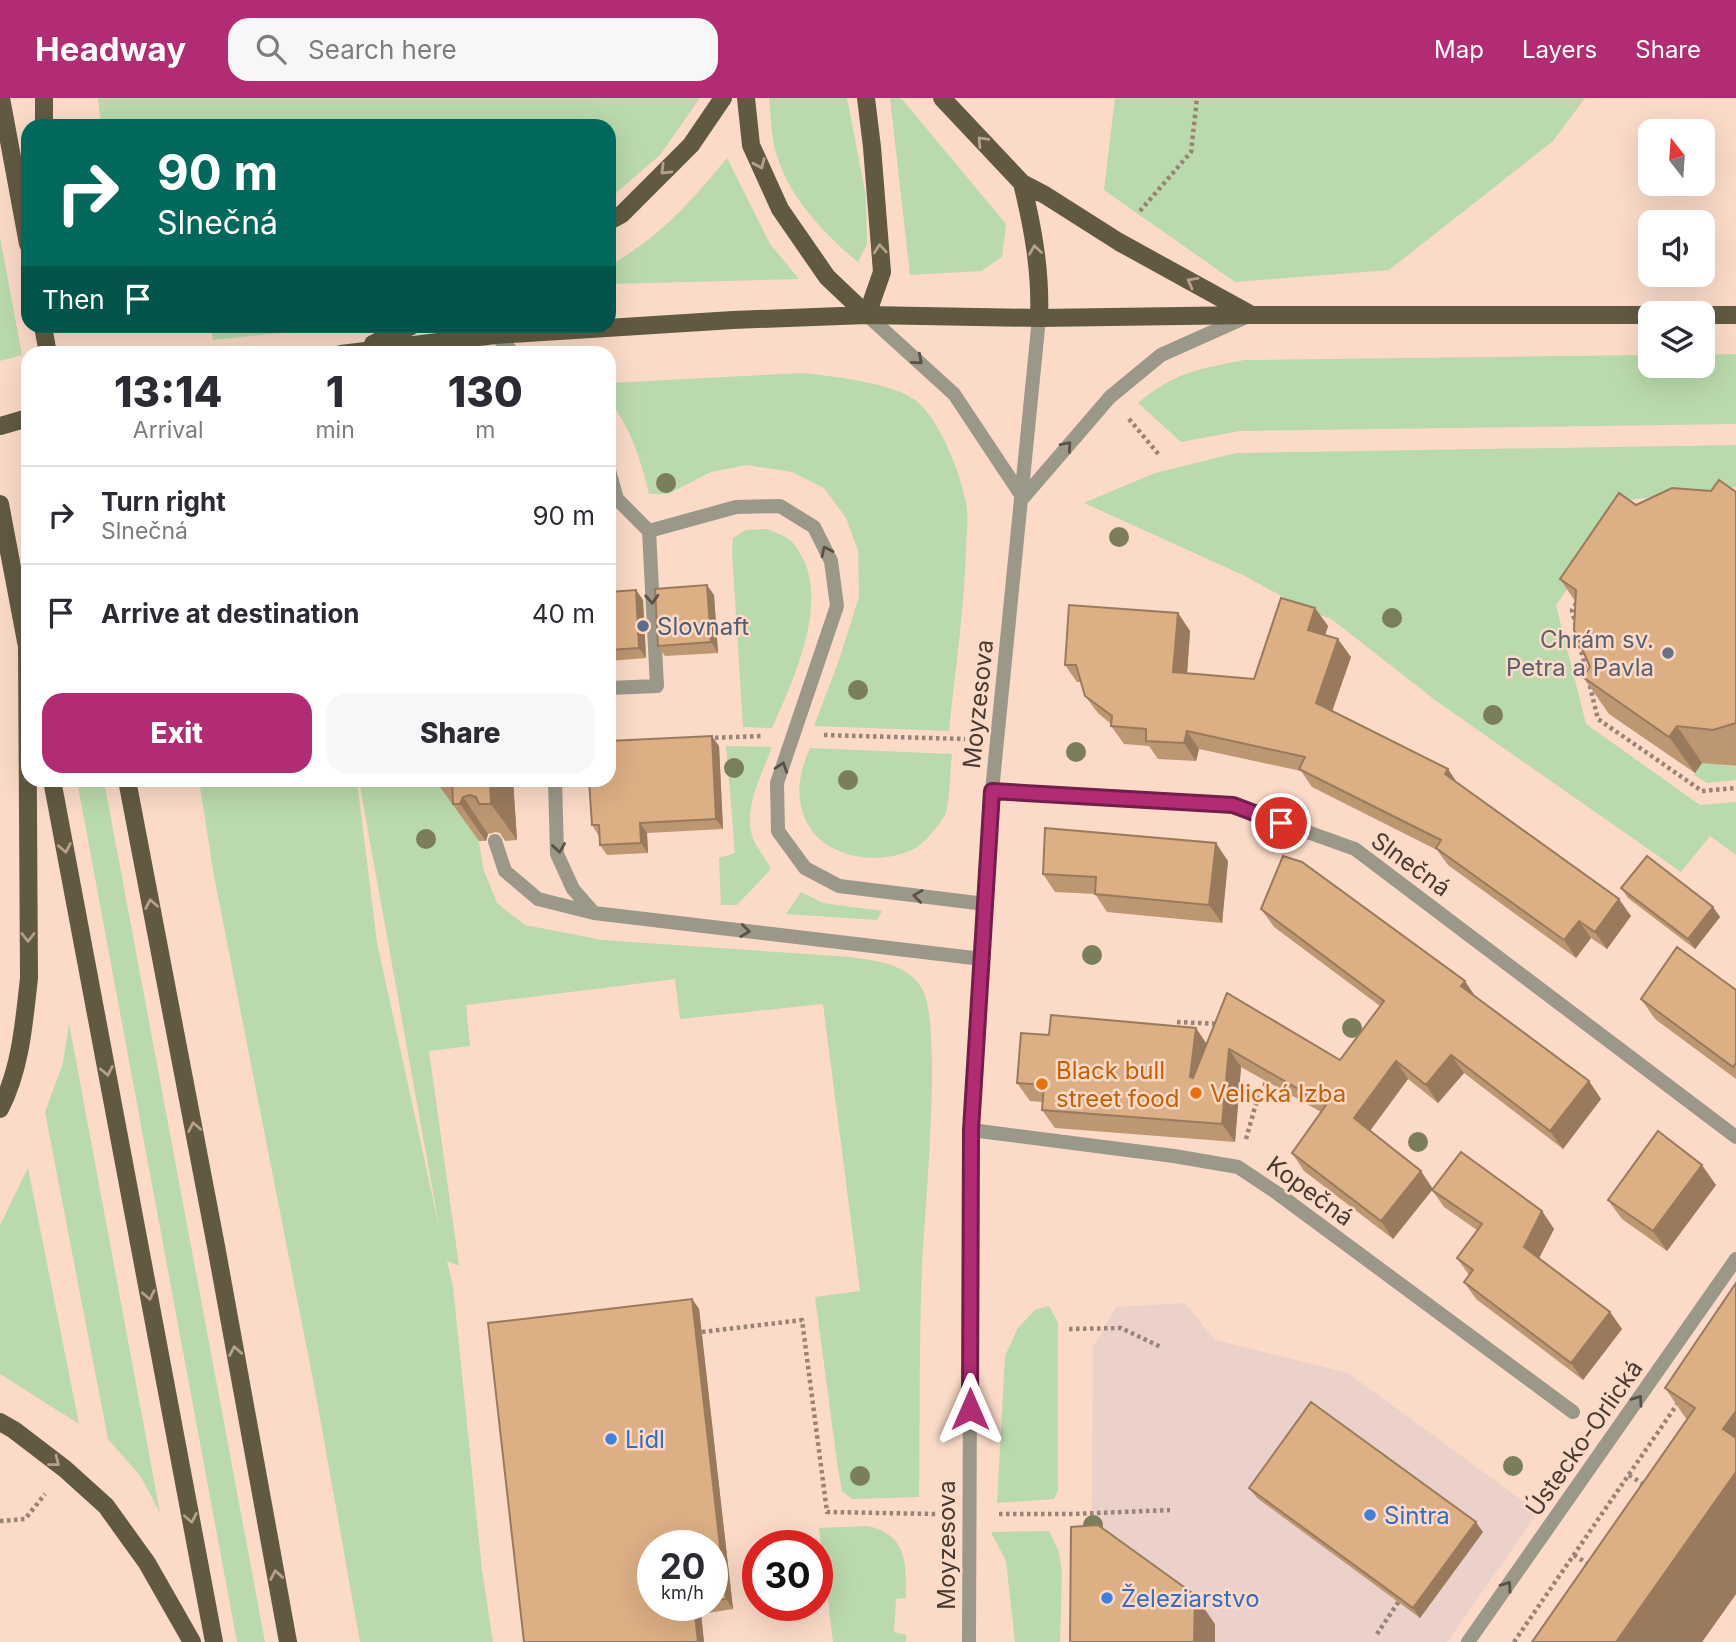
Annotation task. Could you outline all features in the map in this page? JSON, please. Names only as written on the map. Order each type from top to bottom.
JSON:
[{"type":"main road","points":[[1,98],[21,206]]},
{"type":"main road","points":[[44,98],[44,119]]},
{"type":"main road","points":[[616,217],[691,145],[723,98]]},
{"type":"main road","points":[[746,98],[751,145],[780,209],[827,277],[867,315]]},
{"type":"main road","points":[[866,98],[882,272],[867,315]]},
{"type":"main road","points":[[942,98],[1022,183],[1119,242],[1251,315]]},
{"type":"main road","points":[[1022,183],[1031,218],[1040,285],[1039,318]]},
{"type":"main road","points":[[616,327],[867,315],[1039,318],[1638,315]]},
{"type":"main road","points":[[1715,315],[1736,315]]},
{"type":"main road","points":[[370,346],[397,333]]},
{"type":"main road","points":[[402,346],[527,333]]},
{"type":"main road","points":[[0,426],[21,420]]},
{"type":"main road","points":[[0,504],[21,614]]},
{"type":"main road","points":[[0,1109],[12,1082],[24,1029],[29,978],[28,787]]},
{"type":"main road","points":[[53,787],[214,1642]]},
{"type":"main road","points":[[128,787],[289,1642]]},
{"type":"main road","points":[[0,1422],[55,1461],[106,1506],[147,1563],[192,1642]]},
{"type":"street","points":[[867,315],[954,394],[1023,498],[1110,397],[1161,355],[1251,315]]},
{"type":"street","name":"Moyzesova","points":[[969,1642],[971,1130],[992,791],[1039,318]]},
{"type":"street","points":[[495,335],[507,346]]},
{"type":"street","points":[[616,495],[649,531],[657,686],[616,688]]},
{"type":"street","points":[[649,531],[736,507],[780,506],[814,527],[831,561],[837,606],[777,783],[778,831],[805,868],[839,886],[985,904]]},
{"type":"street","points":[[555,787],[557,854],[573,889],[594,913]]},
{"type":"street","name":"Slnečná","points":[[992,791],[1233,805],[1355,849],[1736,1137]]},
{"type":"street","points":[[495,841],[505,871],[538,899],[594,913],[982,960]]},
{"type":"street","name":"Kopečná","points":[[971,1130],[1160,1154],[1238,1167],[1278,1193],[1573,1412]]},
{"type":"street","name":"Ústecko-Orlická","points":[[1468,1642],[1736,1259]]},
{"type":"path","points":[[1140,211],[1191,152],[1197,98]]},
{"type":"path","points":[[1126,416],[1160,456]]},
{"type":"path","points":[[1579,600],[1572,610],[1598,719],[1702,791],[1736,788]]},
{"type":"path","points":[[1177,1022],[1228,1024]]},
{"type":"path","points":[[1238,1167],[1255,1107],[1272,1070]]},
{"type":"path","points":[[702,1332],[802,1320],[827,1512],[1073,1514],[1170,1510]]},
{"type":"path","points":[[1069,1329],[1121,1328],[1161,1347]]},
{"type":"path","points":[[1514,1642],[1688,1389]]},
{"type":"path","points":[[1629,1475],[1650,1489]]},
{"type":"path","points":[[0,1521],[25,1519],[48,1491]]},
{"type":"path","points":[[1574,1555],[1594,1569]]},
{"type":"path","points":[[1377,1634],[1399,1601]]},
{"type":"shaded area","points":[[1185,1303],[1215,1340],[1348,1373],[1538,1512],[1447,1642],[1091,1642],[1093,1347],[1116,1307]]},
{"type":"green space","points":[[98,98],[700,98],[660,155],[616,193],[616,119],[100,119]]},
{"type":"green space","points":[[769,98],[847,98],[866,196],[867,244],[858,262],[820,226],[789,185],[774,146]]},
{"type":"green space","points":[[890,98],[901,98],[1006,224],[1002,257],[981,271],[910,275]]},
{"type":"green space","points":[[1115,98],[1585,98],[1553,141],[1389,270],[1235,282],[1104,190]]},
{"type":"green space","points":[[727,158],[770,244],[799,279],[616,284],[616,262],[659,231]]},
{"type":"green space","points":[[0,237],[21,355],[0,361]]},
{"type":"green space","points":[[212,333],[281,333],[213,340]]},
{"type":"green space","points":[[1736,354],[1736,424],[1240,431],[1181,442],[1138,403],[1164,384],[1188,373],[1244,360],[1638,355],[1638,378],[1715,378],[1715,355]]},
{"type":"green space","points":[[802,373],[896,390],[919,403],[935,424],[949,450],[967,509],[963,596],[949,731],[814,726],[859,597],[858,550],[846,518],[824,488],[792,472],[747,465],[711,472],[668,494],[649,494],[629,432],[616,410],[616,383]]},
{"type":"green space","points":[[1736,445],[1736,487],[1629,500],[1556,605],[1586,724],[1700,805],[1736,802],[1736,855],[1710,836],[1681,872],[1435,700],[1330,618],[1312,613],[1243,575],[1084,503],[1155,473],[1236,453]]},
{"type":"green space","points":[[768,529],[790,540],[805,562],[811,585],[811,609],[800,660],[772,728],[743,727],[733,538],[746,530]]},
{"type":"green space","points":[[726,746],[772,747],[754,793],[750,818],[754,841],[771,869],[737,905],[721,905],[719,858],[735,853]]},
{"type":"green space","points":[[810,748],[952,754],[948,800],[943,819],[920,845],[899,855],[865,857],[833,848],[819,839],[802,810],[800,778]]},
{"type":"green space","points":[[1705,758],[1721,765],[1736,767],[1736,780],[1707,783],[1694,775]]},
{"type":"green space","points":[[78,787],[105,787],[265,1642],[237,1642]]},
{"type":"green space","points":[[200,787],[358,787],[377,943],[440,1231],[360,787],[460,787],[477,810],[483,868],[497,903],[525,925],[602,940],[850,957],[889,964],[914,979],[921,987],[928,1006],[932,1077],[921,1296],[919,1497],[852,1499],[842,1491],[815,1297],[860,1291],[823,1004],[680,1019],[675,979],[466,1005],[470,1046],[429,1051],[459,1266],[447,1261],[453,1287],[482,1570],[493,1642],[360,1642],[315,1390],[214,876]]},
{"type":"green space","points":[[801,892],[823,903],[882,911],[877,920],[786,914]]},
{"type":"green space","points":[[69,1023],[160,1513],[141,1477],[108,1439],[45,1112],[63,1063]]},
{"type":"green space","points":[[28,1168],[79,1424],[0,1374],[0,1225]]},
{"type":"green space","points":[[1049,1306],[1058,1323],[1058,1490],[1054,1499],[997,1503],[1005,1356],[1018,1328],[1035,1310]]},
{"type":"green space","points":[[868,1526],[891,1537],[898,1544],[905,1562],[906,1598],[896,1599],[894,1632],[906,1635],[906,1642],[833,1642],[830,1621],[833,1621],[833,1530],[819,1528]]},
{"type":"green space","points":[[1049,1531],[1059,1552],[1062,1572],[1060,1642],[1015,1642],[1006,1561],[991,1532]]},
{"type":"building","name":"Chrám sv. Petra a Pavla","points":[[1719,480],[1736,492],[1736,723],[1713,730],[1677,726],[1669,737],[1583,677],[1590,667],[1574,630],[1576,590],[1560,579],[1619,493],[1636,505],[1672,488],[1711,491]]},
{"type":"building","points":[[707,585],[711,642],[658,646],[655,589]]},
{"type":"building","points":[[636,590],[639,648],[616,650],[616,591]]},
{"type":"building","points":[[1281,598],[1315,608],[1308,630],[1338,639],[1316,703],[1448,769],[1445,774],[1619,899],[1595,932],[1579,921],[1564,940],[1436,848],[1441,840],[1299,769],[1305,757],[1187,731],[1184,743],[1146,741],[1146,729],[1111,726],[1112,716],[1085,696],[1076,665],[1065,665],[1069,605],[1178,613],[1173,672],[1254,679]]},
{"type":"building","points":[[712,736],[716,819],[640,823],[641,843],[600,845],[599,825],[592,825],[589,787],[616,787],[616,741]]},
{"type":"building","points":[[452,787],[490,787],[491,804],[479,804],[476,797],[470,795],[463,797],[460,804],[453,804]]},
{"type":"building","points":[[1045,828],[1216,843],[1209,905],[1095,894],[1096,877],[1043,874]]},
{"type":"building","points":[[1283,856],[1302,862],[1465,981],[1461,986],[1589,1081],[1550,1131],[1451,1055],[1426,1085],[1396,1061],[1354,1118],[1421,1171],[1381,1221],[1292,1153],[1326,1105],[1229,1049],[1222,1124],[1042,1110],[1044,1085],[1017,1083],[1021,1033],[1049,1035],[1051,1015],[1196,1028],[1190,1077],[1193,1078],[1227,993],[1340,1060],[1384,1001],[1261,909]]},
{"type":"building","points":[[1647,856],[1713,907],[1688,939],[1621,888]]},
{"type":"building","points":[[1677,947],[1736,990],[1736,1063],[1733,1067],[1641,999]]},
{"type":"building","points":[[1658,1131],[1702,1165],[1653,1231],[1608,1200]]},
{"type":"building","points":[[1461,1152],[1542,1211],[1524,1247],[1610,1312],[1571,1363],[1464,1282],[1473,1270],[1457,1258],[1482,1224],[1432,1190]]},
{"type":"building","points":[[1736,1283],[1736,1411],[1723,1429],[1736,1438],[1736,1472],[1616,1642],[1532,1642],[1695,1408],[1665,1388]]},
{"type":"building","name":"Lidl","points":[[692,1299],[718,1530],[637,1530],[637,1621],[696,1621],[698,1642],[524,1642],[488,1323]]},
{"type":"building","name":"Sintra","points":[[1311,1402],[1476,1522],[1413,1608],[1249,1488]]},
{"type":"building","points":[[1098,1525],[1195,1595],[1194,1642],[1070,1642],[1071,1527]]},
{"type":"place","name":"Slovnaft","points":[[643,626]]},
{"type":"place","name":"Chrám sv. Petra a Pavla","points":[[1668,653]]},
{"type":"place","name":"Black bull street food","points":[[1042,1084]]},
{"type":"place","name":"Velická Izba","points":[[1196,1093]]},
{"type":"place","name":"Lidl","points":[[611,1439]]},
{"type":"place","name":"Sintra","points":[[1370,1515]]},
{"type":"place","name":"Železiarstvo","points":[[1107,1598]]},
{"type":"route","points":[[970,1409],[971,1130],[992,791],[1233,805],[1281,823]]}]
